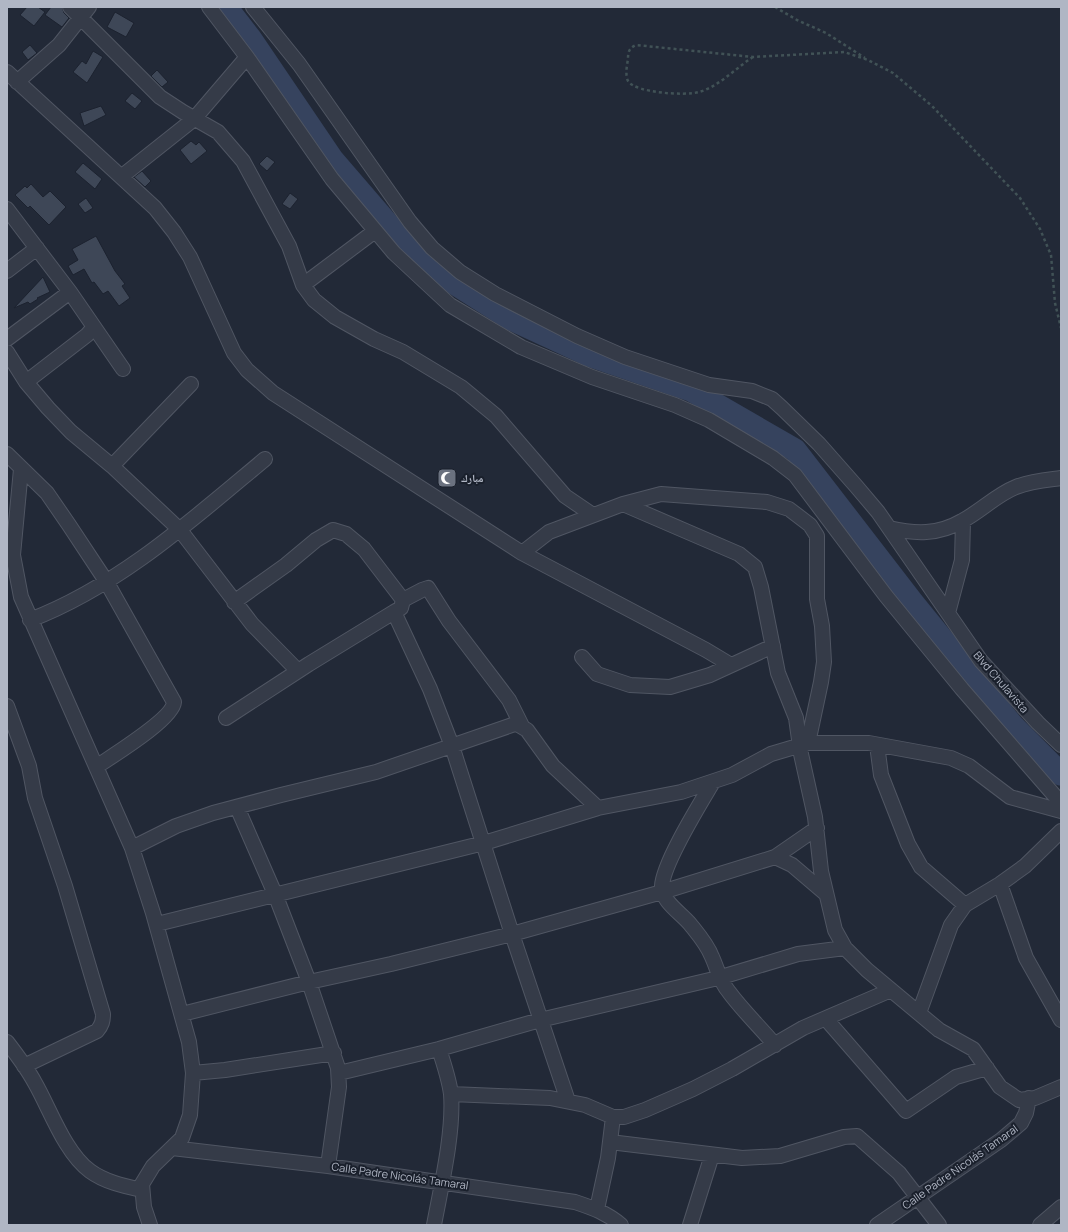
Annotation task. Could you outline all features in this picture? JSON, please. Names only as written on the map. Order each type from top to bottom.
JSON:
[{"type":"street","points":[[70,7],[85,12],[160,97],[194,119],[218,132],[244,161],[289,246],[303,285],[314,300],[335,317],[374,340],[403,352],[461,387],[496,416],[565,496],[593,516]]},
{"type":"street","points":[[209,7],[247,57],[332,179],[394,253],[450,305],[521,347],[592,377],[675,405],[709,420],[773,458],[795,475],[886,596],[962,689],[1061,803]]},
{"type":"street","name":"Blvd Chulavista","points":[[253,7],[299,64],[410,222],[432,248],[460,272],[495,294],[577,336],[625,357],[709,385],[752,391],[772,399],[819,444],[856,486],[889,528],[981,661],[1038,723],[1061,745]]},
{"type":"street","points":[[85,12],[59,45],[12,77],[155,208],[174,232],[190,257],[234,353],[247,370],[273,393],[522,553],[706,650],[731,665]]},
{"type":"street","points":[[121,177],[194,119],[247,57]]},
{"type":"street","points":[[7,209],[70,292],[123,369]]},
{"type":"street","points":[[303,285],[375,231]]},
{"type":"street","points":[[7,271],[38,248]]},
{"type":"street","points":[[7,339],[70,292]]},
{"type":"street","points":[[26,382],[94,328]]},
{"type":"street","points":[[7,352],[26,382],[70,432],[112,466],[180,530],[252,624],[298,670]]},
{"type":"street","points":[[112,466],[191,384]]},
{"type":"street","points":[[7,454],[47,493],[106,581],[174,702],[171,712],[160,722],[96,767]]},
{"type":"street","points":[[30,620],[59,609],[106,581],[180,530],[265,459]]},
{"type":"street","points":[[21,469],[10,561],[30,620],[96,767],[112,798],[132,848],[157,924],[182,1014],[193,1073],[190,1115],[186,1131],[172,1148],[153,1166],[146,1176],[142,1190],[144,1208],[150,1225]]},
{"type":"street","points":[[889,528],[907,532],[926,533],[943,530],[963,521],[984,505],[1015,487],[1039,480],[1061,478]]},
{"type":"street","points":[[522,553],[549,532],[623,504],[661,494],[767,502],[789,509],[810,525],[817,536],[818,599],[822,626],[824,662],[821,682],[804,744]]},
{"type":"street","points":[[623,504],[739,554],[755,567],[778,672],[796,718],[804,744],[821,871],[835,930],[845,948],[891,990],[939,1030],[973,1048],[1000,1087],[1019,1100],[1035,1098],[1061,1087]]},
{"type":"street","points":[[948,614],[962,560],[963,521]]},
{"type":"street","points":[[234,602],[316,540],[333,530],[346,534],[364,549],[403,600]]},
{"type":"street","points":[[226,718],[298,670],[401,608],[403,600],[428,588],[449,621],[509,700],[522,726],[534,737],[554,766],[598,808]]},
{"type":"street","points":[[394,612],[430,689],[452,746],[540,1020],[568,1101]]},
{"type":"street","points":[[582,657],[597,674],[630,685],[670,687],[710,675],[772,646]]},
{"type":"street","points":[[7,706],[28,766],[35,798],[64,886],[103,1014],[103,1020],[97,1031],[24,1066]]},
{"type":"street","points":[[132,848],[176,826],[237,807],[376,772],[512,725],[522,726]]},
{"type":"street","points":[[157,924],[484,843],[598,808],[681,792],[713,782],[746,769],[771,754],[804,744],[877,745],[960,760],[1010,798],[1061,811]]},
{"type":"street","points":[[877,745],[882,775],[908,844],[921,867],[965,905]]},
{"type":"street","points":[[713,782],[673,855],[663,879],[662,892],[666,899],[688,922],[706,945],[718,978],[736,1003],[775,1045]]},
{"type":"street","points":[[237,807],[275,894],[309,982],[334,1053],[339,1073],[328,1166]]},
{"type":"street","points":[[182,1014],[512,934],[662,892],[775,857],[816,828]]},
{"type":"street","points":[[919,1013],[951,925],[965,905],[1000,884],[1025,866],[1061,832]]},
{"type":"street","points":[[775,857],[792,865],[826,894]]},
{"type":"street","points":[[1000,884],[1026,958],[1061,1020]]},
{"type":"street","points":[[339,1073],[439,1049],[540,1020],[718,978],[798,954],[845,948]]},
{"type":"street","points":[[451,1094],[522,1096],[568,1101],[585,1105],[613,1117],[624,1117],[645,1110],[686,1092],[732,1070],[803,1028],[891,990]]},
{"type":"street","points":[[826,1018],[906,1111],[956,1077],[987,1068]]},
{"type":"street","points":[[7,1042],[24,1066],[67,1142],[83,1165],[90,1171],[112,1182],[142,1190]]},
{"type":"street","points":[[434,1225],[448,1138],[451,1094],[444,1063],[439,1049]]},
{"type":"street","points":[[193,1073],[225,1070],[334,1053]]},
{"type":"street","name":"Calle Padre Nicolás Tamaral","points":[[877,1225],[1001,1140],[1021,1123],[1026,1113],[1029,1098]]},
{"type":"street","points":[[597,1209],[610,1142],[613,1117]]},
{"type":"street","points":[[610,1142],[742,1158],[780,1156],[844,1137],[857,1136],[899,1173],[939,1225]]},
{"type":"street","name":"Calle Padre Nicolás Tamaral","points":[[172,1148],[328,1166],[575,1202],[597,1209],[611,1216],[621,1225]]},
{"type":"street","points":[[690,1225],[712,1155]]},
{"type":"street","points":[[1040,1225],[1061,1207]]},
{"type":"path","points":[[775,7],[797,20],[826,32],[868,60],[892,73],[932,106],[1020,198],[1040,229],[1051,255],[1055,303],[1061,328]]},
{"type":"path","points":[[753,57],[710,88],[683,95],[639,88],[631,84],[627,77],[628,52],[632,46],[636,45],[753,57],[844,52],[868,60]]},
{"type":"building","points":[[27,7],[38,7],[45,12],[34,26],[20,15]]},
{"type":"building","points":[[51,7],[62,7],[64,13],[69,18],[62,27],[45,15]]},
{"type":"building","points":[[115,12],[134,23],[126,37],[107,27]]},
{"type":"building","points":[[30,45],[37,53],[28,60],[22,52]]},
{"type":"building","points":[[93,51],[103,57],[87,83],[73,72],[82,61],[86,64]]},
{"type":"building","points":[[157,70],[168,82],[162,87],[151,76]]},
{"type":"building","points":[[132,93],[142,101],[135,109],[125,101]]},
{"type":"building","points":[[101,106],[106,115],[84,126],[80,113]]},
{"type":"building","points":[[191,141],[196,145],[199,142],[207,151],[191,164],[180,150]]},
{"type":"building","points":[[267,156],[275,162],[267,171],[259,164]]},
{"type":"building","points":[[83,163],[102,179],[95,189],[75,172]]},
{"type":"building","points":[[142,171],[151,181],[145,187],[134,177]]},
{"type":"building","points":[[31,184],[43,197],[50,191],[66,207],[49,225],[30,206],[28,208],[15,195],[25,186],[27,188]]},
{"type":"building","points":[[290,193],[298,199],[290,209],[282,204]]},
{"type":"building","points":[[86,198],[93,208],[85,213],[78,204]]},
{"type":"building","points":[[96,236],[115,271],[125,284],[122,286],[130,298],[119,306],[108,291],[103,294],[94,282],[92,283],[84,269],[73,275],[68,266],[78,260],[72,249]]},
{"type":"building","points":[[43,277],[50,292],[37,298],[38,299],[30,304],[28,302],[14,308]]},
{"type":"waterway","points":[[226,7],[250,38],[332,159],[388,224],[446,278],[511,319],[589,355],[691,390],[795,450],[913,603],[1013,726],[1061,774]]},
{"type":"place","name":"مبارك","points":[[447,478]]}]
